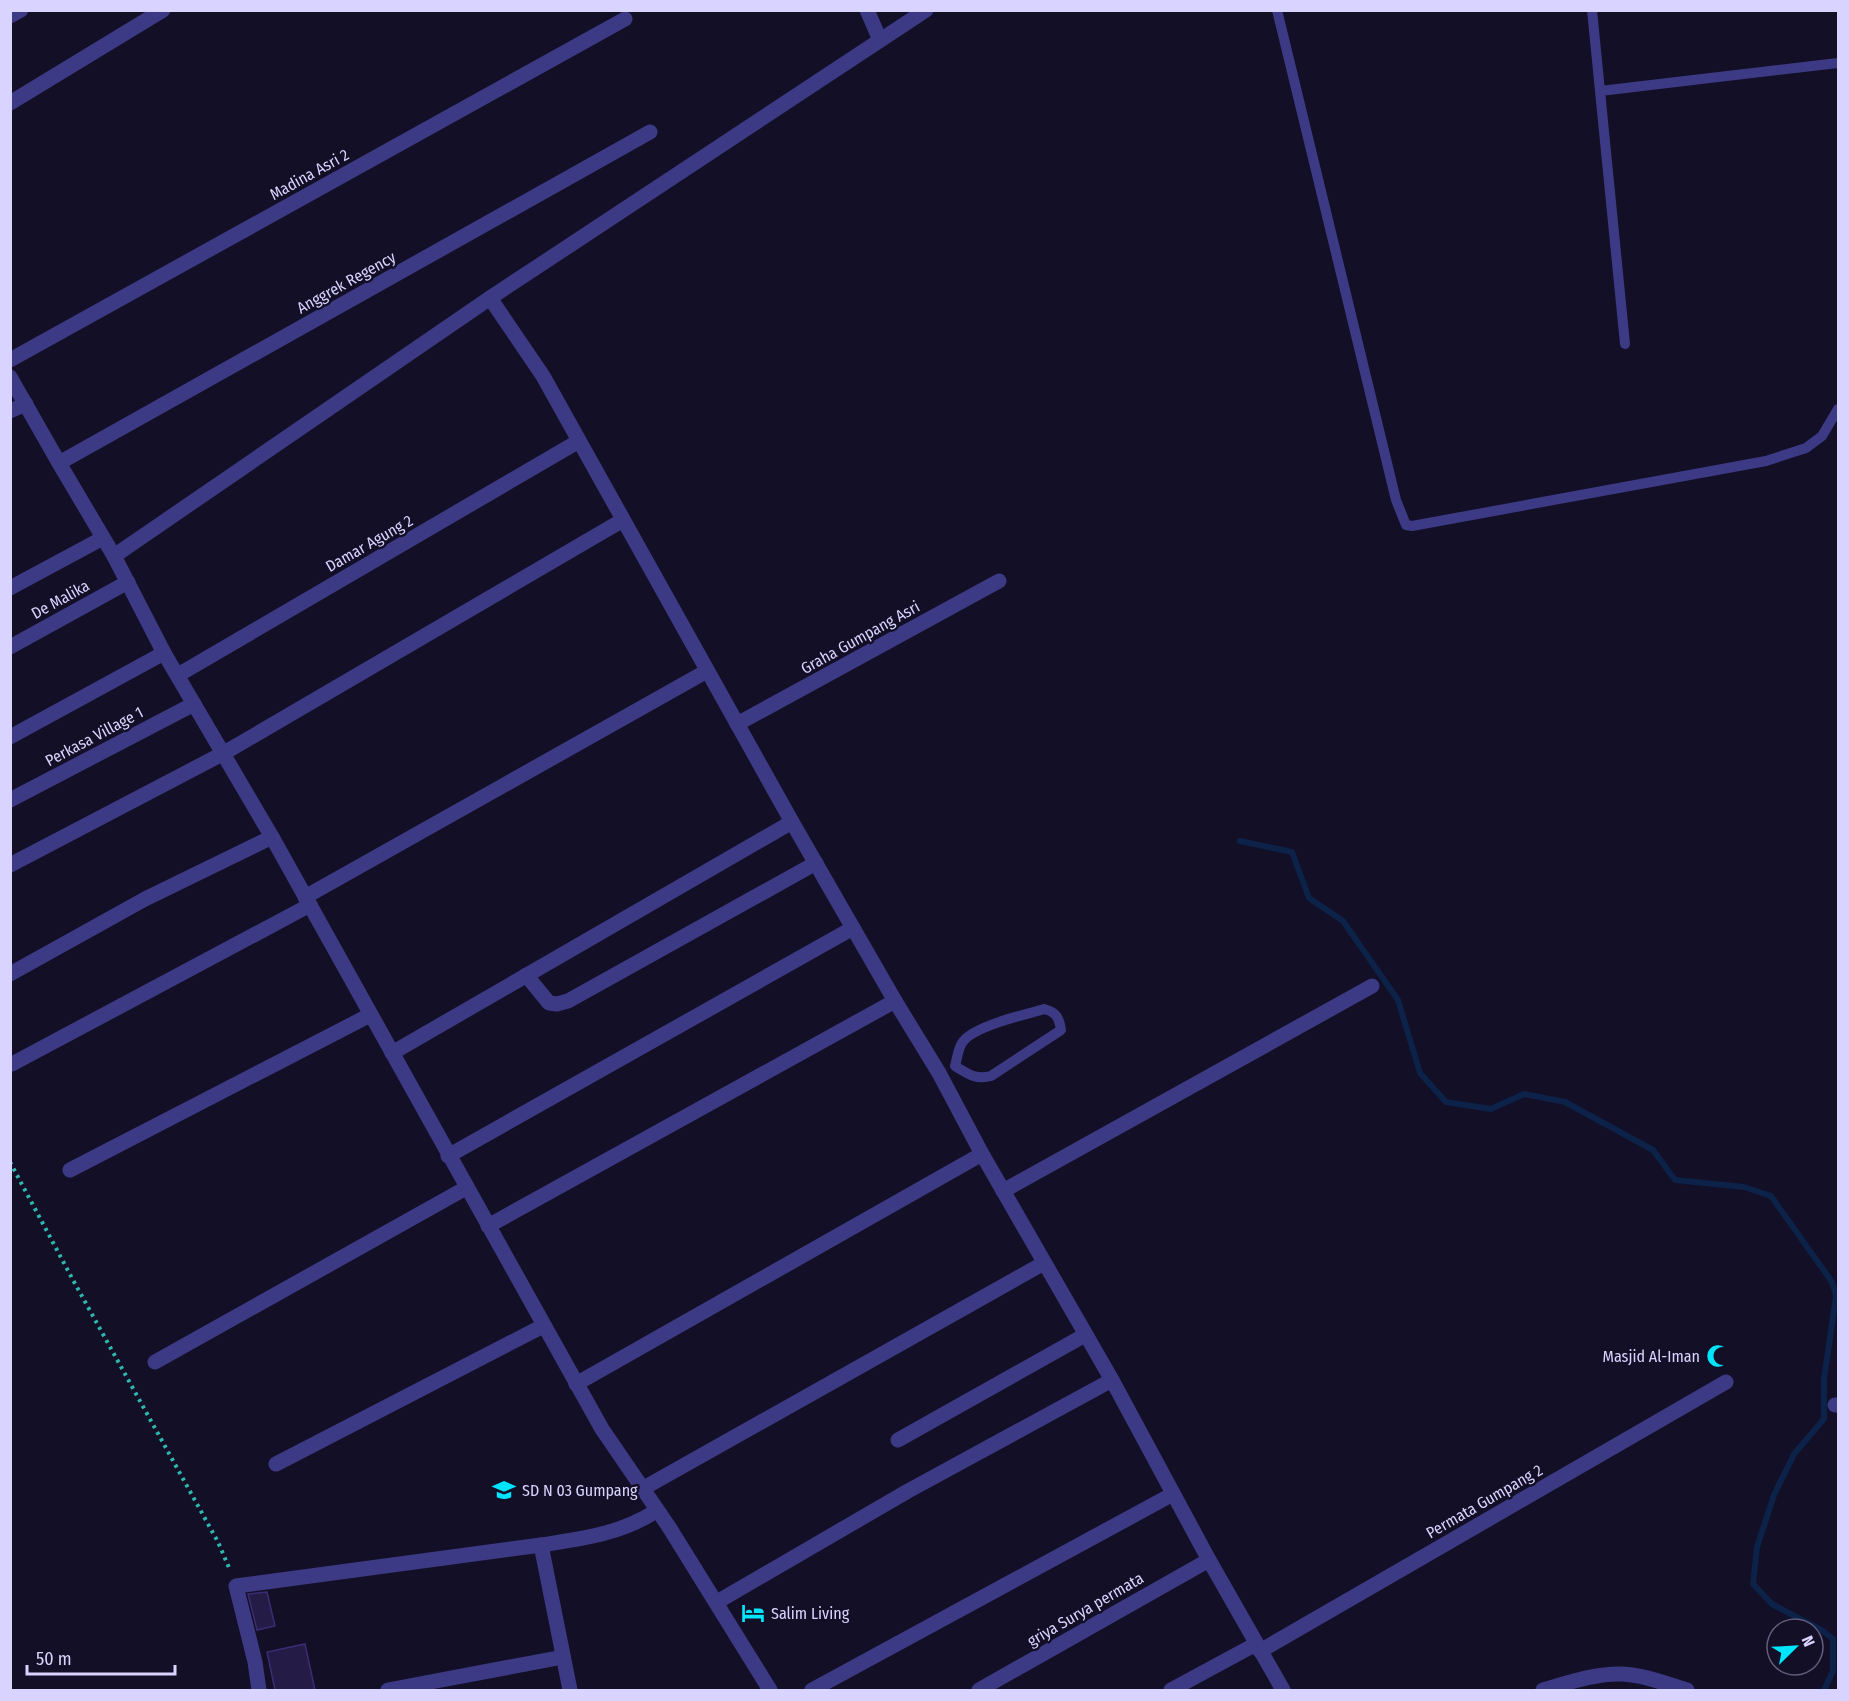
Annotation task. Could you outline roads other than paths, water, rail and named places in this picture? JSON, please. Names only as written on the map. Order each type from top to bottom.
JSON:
[{"type":"street","points":[[10,16],[21,10]]},
{"type":"street","points":[[10,103],[163,10]]},
{"type":"street","points":[[867,10],[880,40]]},
{"type":"street","points":[[114,556],[490,298],[926,10]]},
{"type":"street","name":"Madina Asri 2","points":[[10,360],[625,19]]},
{"type":"street","name":"Anggrek Regency","points":[[59,463],[650,132]]},
{"type":"street","points":[[490,298],[543,376],[792,822],[939,1073],[982,1154],[1112,1380],[1282,1690]]},
{"type":"street","points":[[10,377],[114,556],[164,653],[272,837],[602,1429],[669,1527],[770,1690]]},
{"type":"street","points":[[10,411],[26,404]]},
{"type":"street","name":"Damar Agung 2","points":[[178,675],[579,441]]},
{"type":"street","points":[[10,865],[224,753],[623,520]]},
{"type":"street","points":[[10,588],[103,538]]},
{"type":"street","name":"Graha Gumpang Asri","points":[[737,724],[999,581]]},
{"type":"street","name":"De Malika","points":[[10,647],[128,582]]},
{"type":"street","points":[[10,737],[164,653]]},
{"type":"street","points":[[12,1064],[308,901],[707,671]]},
{"type":"street","name":"Perkasa Village 1","points":[[10,800],[194,704]]},
{"type":"street","points":[[392,1053],[792,822]]},
{"type":"street","points":[[10,974],[145,899],[272,837]]},
{"type":"street","points":[[526,975],[549,1003],[557,1004],[568,1000],[816,863]]},
{"type":"street","points":[[448,1156],[853,928]]},
{"type":"street","points":[[1003,1191],[1372,986]]},
{"type":"street","points":[[488,1226],[895,1001]]},
{"type":"street","points":[[70,1170],[370,1015]]},
{"type":"street","points":[[576,1384],[982,1154]]},
{"type":"street","points":[[154,1362],[466,1188]]},
{"type":"street","points":[[642,1489],[1044,1263]]},
{"type":"street","points":[[276,1464],[543,1326]]},
{"type":"street","points":[[898,1440],[1085,1335]]},
{"type":"street","points":[[717,1602],[908,1491],[1112,1380]]},
{"type":"street","name":"Permata Gumpang 2","points":[[1171,1690],[1258,1647],[1726,1382]]},
{"type":"street","points":[[812,1690],[1173,1494]]},
{"type":"street","points":[[259,1690],[255,1662],[236,1586],[598,1536],[615,1531],[656,1511]]},
{"type":"street","points":[[541,1545],[570,1690]]},
{"type":"street","name":"griya Surya permata","points":[[979,1690],[1209,1560]]},
{"type":"street","points":[[388,1690],[563,1657]]},
{"type":"street","points":[[1543,1690],[1585,1678],[1621,1674],[1650,1678],[1687,1690]]},
{"type":"lane","points":[[1277,10],[1396,500],[1406,525],[1423,524],[1766,461],[1806,448],[1822,436],[1839,409]]},
{"type":"lane","points":[[1592,10],[1625,344]]},
{"type":"lane","points":[[1600,91],[1839,63]]},
{"type":"lane","points":[[1044,1009],[1053,1012],[1059,1019],[1061,1030],[991,1076],[981,1079],[971,1077],[955,1066],[961,1044],[968,1036],[980,1030],[1044,1009]]},
{"type":"lane","points":[[939,1073],[955,1066]]},
{"type":"waterway","points":[[1240,841],[1292,852],[1309,898],[1343,921],[1398,1000],[1420,1073],[1446,1102],[1491,1109],[1524,1094],[1565,1102],[1653,1150],[1675,1180],[1744,1187],[1771,1196],[1832,1282],[1836,1296],[1824,1379],[1824,1419],[1794,1454],[1774,1495],[1757,1547],[1753,1584],[1772,1604],[1823,1631],[1833,1639],[1833,1671],[1824,1690]]},
{"type":"place","name":"Masjid Al-Iman","points":[[1718,1356]]},
{"type":"place","name":"SD N 03 Gumpang","points":[[504,1490]]},
{"type":"place","name":"Salim Living","points":[[753,1613]]}]
